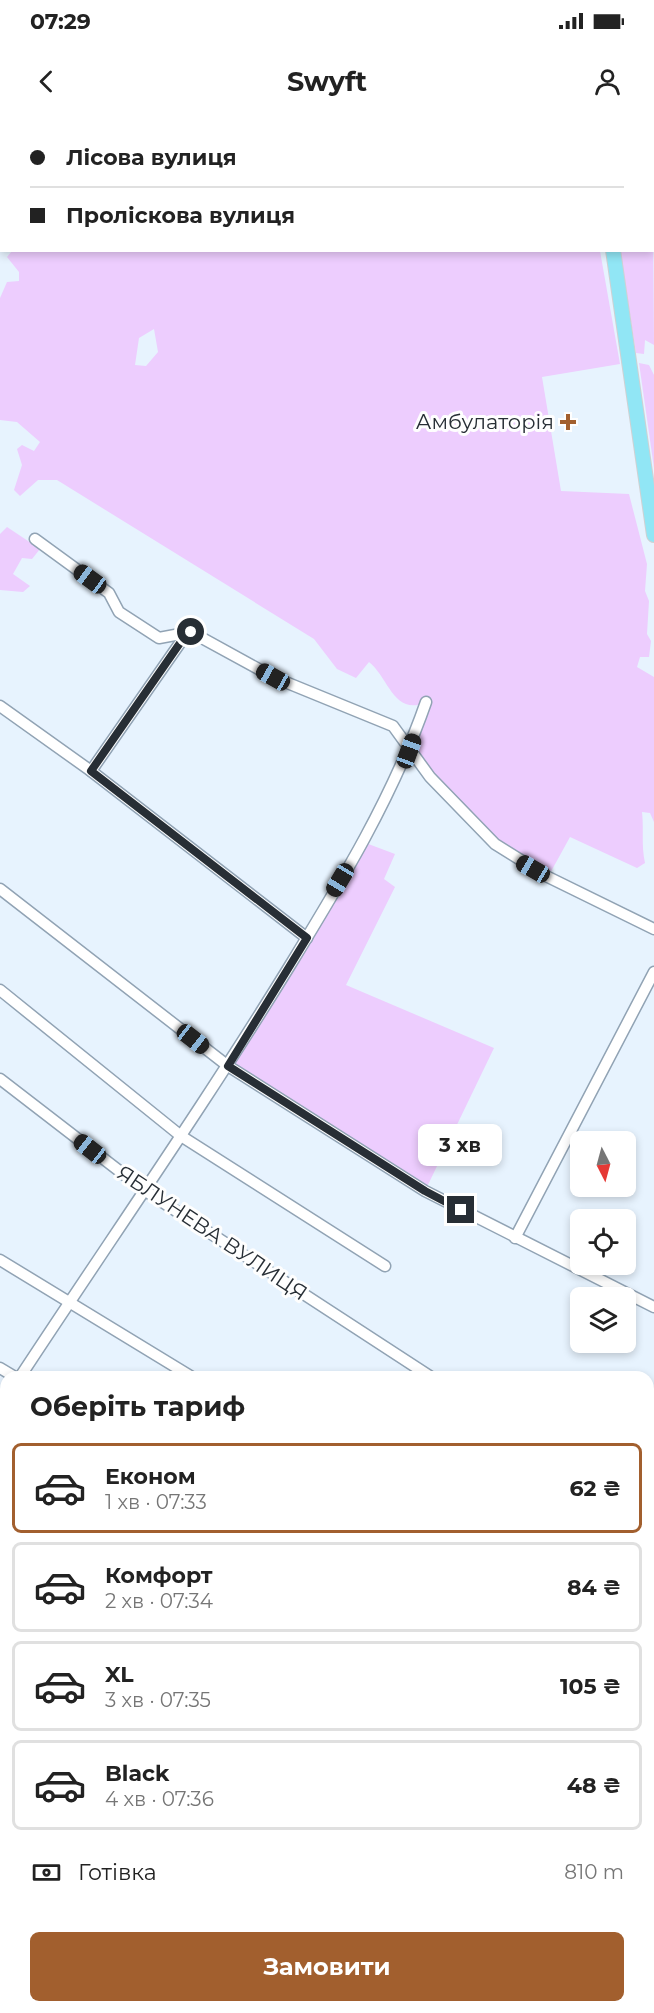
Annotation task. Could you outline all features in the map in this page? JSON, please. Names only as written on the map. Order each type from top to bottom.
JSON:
[{"type":"main road","points":[[613,252],[654,535]]},
{"type":"street","points":[[35,539],[109,592],[120,612],[159,638],[191,632],[273,677],[393,726],[409,751],[457,807],[495,844],[548,877],[654,929]]},
{"type":"street","points":[[91,771],[187,633]]},
{"type":"street","points":[[22,1371],[228,1066],[307,938],[363,842],[409,751],[426,702]]},
{"type":"street","points":[[0,706],[91,771],[307,938]]},
{"type":"street","points":[[0,890],[228,1066],[425,1191],[654,1306]]},
{"type":"street","points":[[515,1238],[654,972]]},
{"type":"street","points":[[0,990],[181,1136],[385,1266]]},
{"type":"street","name":"ЯБЛУНЕВА ВУЛИЦЯ","points":[[0,1079],[144,1190],[422,1371]]},
{"type":"street","points":[[0,1260],[182,1371]]},
{"type":"shaded area","points":[[11,252],[600,252],[620,364],[542,377],[561,491],[629,494],[647,564],[645,591],[649,601],[647,634],[651,641],[649,657],[640,657],[637,667],[654,677],[654,822],[650,813],[642,812],[645,863],[637,868],[570,837],[548,877],[518,860],[409,751],[425,703],[414,705],[398,700],[369,662],[356,678],[337,669],[314,639],[57,480],[38,480],[20,496],[14,490],[22,465],[17,449],[22,445],[34,451],[40,442],[17,422],[0,420],[0,298],[7,282],[19,281],[19,272],[7,257]],"holes":[[[154,329],[158,352],[146,366],[135,365],[139,338]]]},
{"type":"shaded area","points":[[620,252],[653,252],[654,345],[645,340],[644,354],[636,353]]},
{"type":"shaded area","points":[[639,363],[649,365],[654,375],[654,468]]},
{"type":"shaded area","points":[[7,527],[40,549],[32,559],[22,558],[13,574],[30,586],[23,592],[0,590],[0,534]]},
{"type":"shaded area","points":[[363,842],[395,854],[384,879],[395,887],[346,985],[494,1048],[425,1191],[228,1066]]},
{"type":"place","name":"Амбулаторія","points":[[568,422]]},
{"type":"route","points":[[191,632],[187,633],[155,675],[91,771],[307,938],[228,1066],[425,1191],[461,1210]]}]
